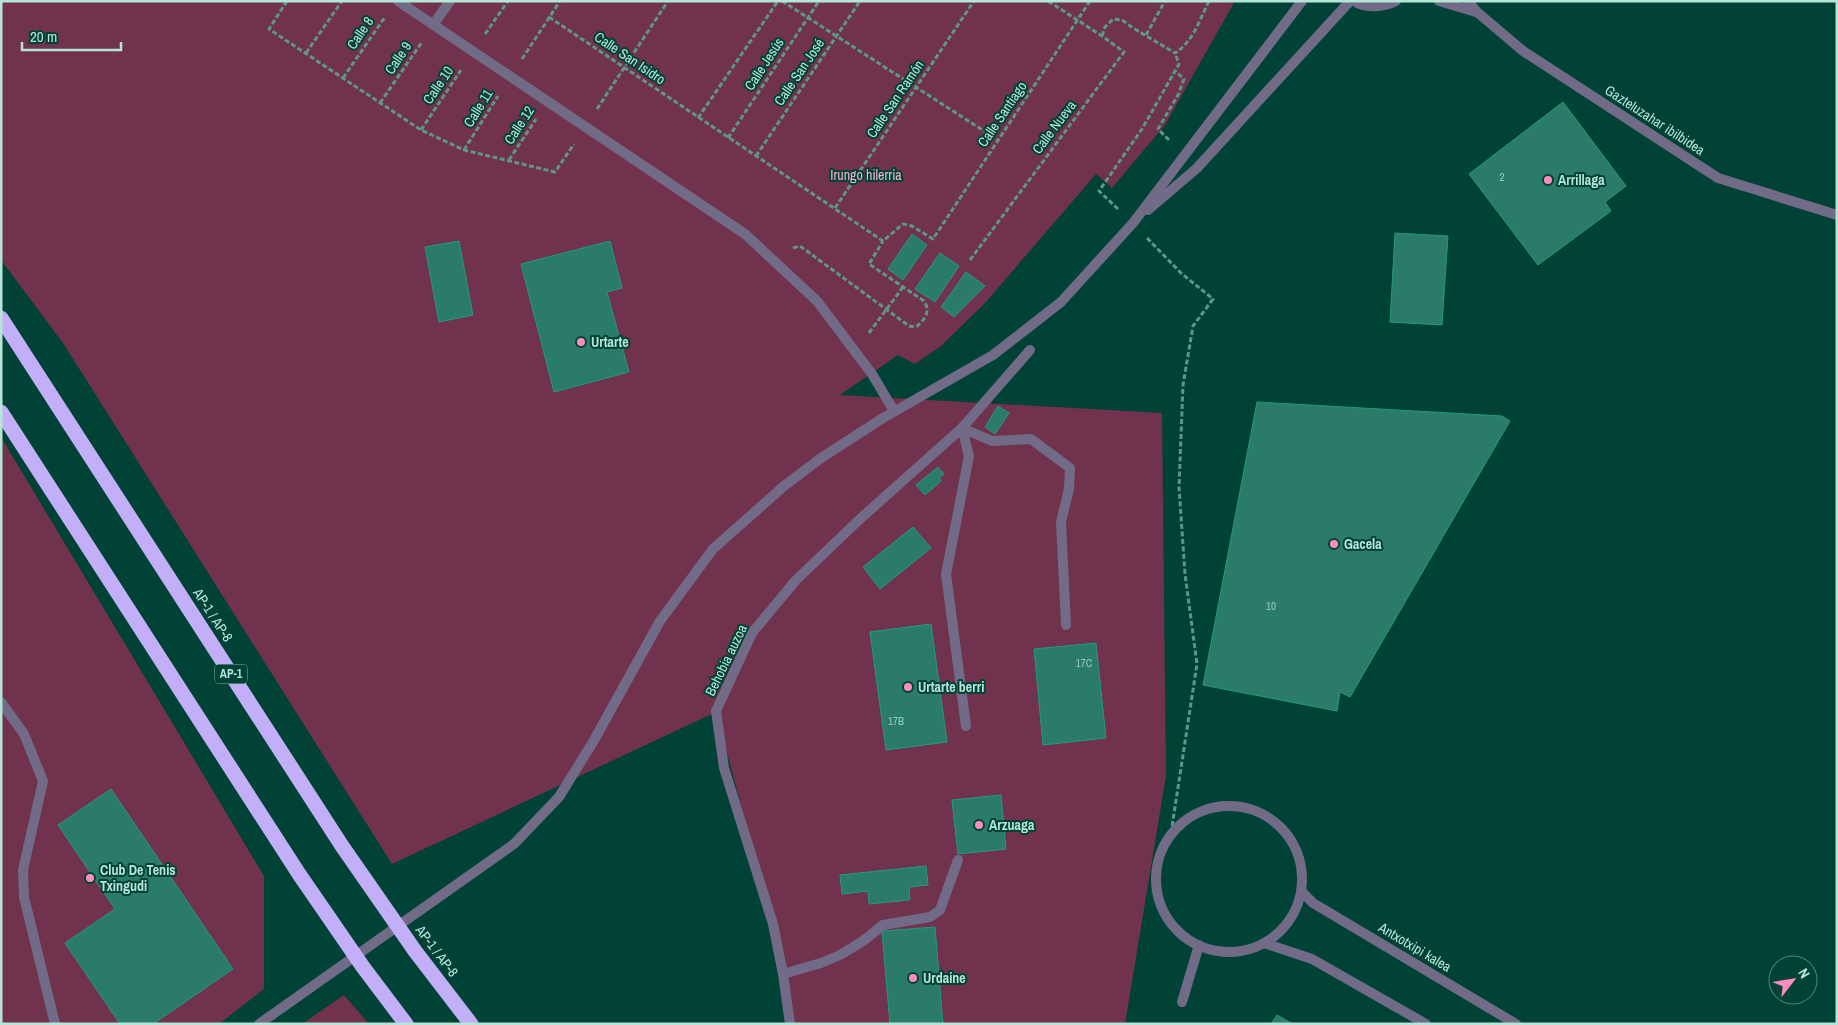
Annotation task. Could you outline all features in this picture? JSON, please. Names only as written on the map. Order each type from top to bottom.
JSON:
[{"type":"highway","name":"AP-1 / AP-8","points":[[1,318],[342,846],[416,951],[471,1024]]},
{"type":"highway","points":[[1,412],[300,874],[406,1024]]},
{"type":"street","points":[[433,25],[450,1]]},
{"type":"street","points":[[259,1024],[514,844],[559,797],[660,621],[714,549],[784,486],[820,458],[894,411],[993,355],[1061,302],[1132,223],[1302,1]]},
{"type":"street","points":[[1132,223],[1197,168],[1350,1]]},
{"type":"street","points":[[1354,1],[1361,6],[1388,5],[1396,1]]},
{"type":"street","name":"Gazteluzahar ibilbidea","points":[[1439,1],[1477,12]]},
{"type":"street","name":"Gazteluzahar ibilbidea","points":[[1468,1],[1477,12],[1523,51],[1718,178],[1837,215]]},
{"type":"street","points":[[394,5],[433,25],[745,234],[817,301],[872,374],[894,411]]},
{"type":"street","name":"Behobia auzoa","points":[[790,1024],[784,974],[773,924],[724,768],[716,711],[752,633],[796,580],[860,519],[962,428],[1030,350]]},
{"type":"street","points":[[962,428],[992,441],[1031,439],[1070,468],[1069,489],[1060,522],[1066,625]]},
{"type":"street","points":[[962,428],[969,456],[946,574],[966,726]]},
{"type":"street","points":[[1,702],[24,734],[43,781],[23,870],[24,897],[55,1024]]},
{"type":"street","points":[[1240,806],[1266,815],[1288,835],[1298,852],[1302,870],[1302,892],[1295,913],[1279,934],[1250,950],[1218,953],[1190,942],[1166,919],[1156,891],[1156,866],[1171,833],[1184,820],[1208,808],[1240,806]]},
{"type":"street","points":[[784,974],[840,955],[863,941],[883,924],[930,917],[940,910],[958,860]]},
{"type":"street","name":"Antxotxipi kalea","points":[[1302,892],[1314,903],[1516,1024]]},
{"type":"street","points":[[1264,943],[1312,958],[1426,1024]]},
{"type":"street","points":[[1182,1002],[1199,946]]},
{"type":"path","points":[[287,1],[269,29],[421,130],[464,150],[555,172],[668,1]]},
{"type":"path","points":[[306,53],[342,1]]},
{"type":"path","name":"Calle 10","points":[[421,130],[508,1]]},
{"type":"path","name":"Calle 11","points":[[464,150],[560,1]]},
{"type":"path","points":[[698,118],[778,1]]},
{"type":"path","points":[[782,1],[998,140]]},
{"type":"path","name":"Calle Jesús","points":[[728,138],[819,1]]},
{"type":"path","name":"Calle San José","points":[[756,156],[860,1]]},
{"type":"path","name":"Calle San Ramón","points":[[835,208],[974,1]]},
{"type":"path","name":"Calle Nueva","points":[[970,260],[1124,52],[1048,1]]},
{"type":"path","name":"Calle Santiago","points":[[883,241],[903,224],[912,226],[933,239],[1090,1]]},
{"type":"path","points":[[1146,35],[1165,1]]},
{"type":"path","points":[[1175,53],[1184,48],[1209,1]]},
{"type":"path","name":"Calle 8","points":[[343,78],[394,5]]},
{"type":"path","name":"Calle San Isidro","points":[[549,17],[883,241]]},
{"type":"path","points":[[1099,191],[1142,129],[1179,64],[1175,53],[1122,20],[1113,19],[1105,27],[1102,36]]},
{"type":"path","name":"Calle 9","points":[[380,103],[433,25]]},
{"type":"path","points":[[1162,122],[1178,95],[1184,79],[1175,70]]},
{"type":"path","name":"Calle 12","points":[[509,160],[547,101]]},
{"type":"path","points":[[1132,223],[1181,273],[1213,299],[1194,326],[1183,385],[1179,487],[1185,574],[1196,664],[1171,833]]},
{"type":"path","points":[[777,264],[790,249],[800,246],[909,326],[916,327],[922,322],[928,312],[924,301],[869,264],[883,241]]},
{"type":"path","points":[[870,332],[902,287]]},
{"type":"green space","name":"Irungo hilerria","points":[[1,1],[1235,1],[1165,125],[1112,188],[1096,174],[985,303],[941,346],[915,364],[898,355],[840,395],[1162,413],[1166,776],[1125,1024],[790,1024],[773,924],[716,712],[392,864],[63,343],[1,260]]},
{"type":"green space","points":[[1,437],[264,876],[264,989],[219,1024],[1,1024]]},
{"type":"green space","points":[[344,995],[369,1024],[302,1024]]},
{"type":"building","name":"Arrillaga","points":[[1563,102],[1626,186],[1605,202],[1611,211],[1538,265],[1469,174]]},
{"type":"building","points":[[1395,233],[1448,236],[1442,325],[1390,322]]},
{"type":"building","points":[[912,234],[927,245],[903,280],[888,269]]},
{"type":"building","points":[[459,241],[473,315],[439,322],[425,247]]},
{"type":"building","name":"Urtarte","points":[[610,241],[622,288],[607,292],[629,372],[554,392],[521,264]]},
{"type":"building","points":[[940,253],[959,266],[935,302],[915,289]]},
{"type":"building","points":[[966,272],[985,286],[954,317],[941,307]]},
{"type":"building","name":"Gacela","points":[[1257,402],[1502,416],[1510,421],[1350,697],[1340,692],[1337,711],[1203,685]]},
{"type":"building","points":[[998,406],[1009,413],[995,434],[985,427]]},
{"type":"building","points":[[938,467],[944,474],[939,478],[941,481],[925,495],[916,485]]},
{"type":"building","points":[[913,527],[931,548],[880,589],[863,567]]},
{"type":"building","name":"Urtarte berri","points":[[931,624],[947,742],[886,750],[870,632]]},
{"type":"building","points":[[1096,643],[1106,738],[1043,745],[1034,649]]},
{"type":"building","points":[[111,789],[233,969],[153,1024],[120,1024],[65,943],[115,909],[58,825]]},
{"type":"building","name":"Arzuaga","points":[[1001,795],[1006,849],[958,854],[952,800]]},
{"type":"building","points":[[926,866],[928,885],[909,887],[910,900],[869,904],[868,891],[842,894],[840,875]]},
{"type":"building","name":"Urdaine","points":[[935,927],[943,1024],[890,1024],[882,931]]},
{"type":"building","points":[[1277,1015],[1293,1024],[1271,1024]]},
{"type":"place","name":"Arrillaga","points":[[1548,180]]},
{"type":"place","name":"Urtarte","points":[[581,342]]},
{"type":"place","name":"Gacela","points":[[1334,544]]},
{"type":"place","name":"Urtarte berri","points":[[908,687]]},
{"type":"place","name":"Arzuaga","points":[[979,825]]},
{"type":"place","name":"Club De Tenis Txingudi","points":[[90,878]]},
{"type":"place","name":"Urdaine","points":[[913,978]]}]
